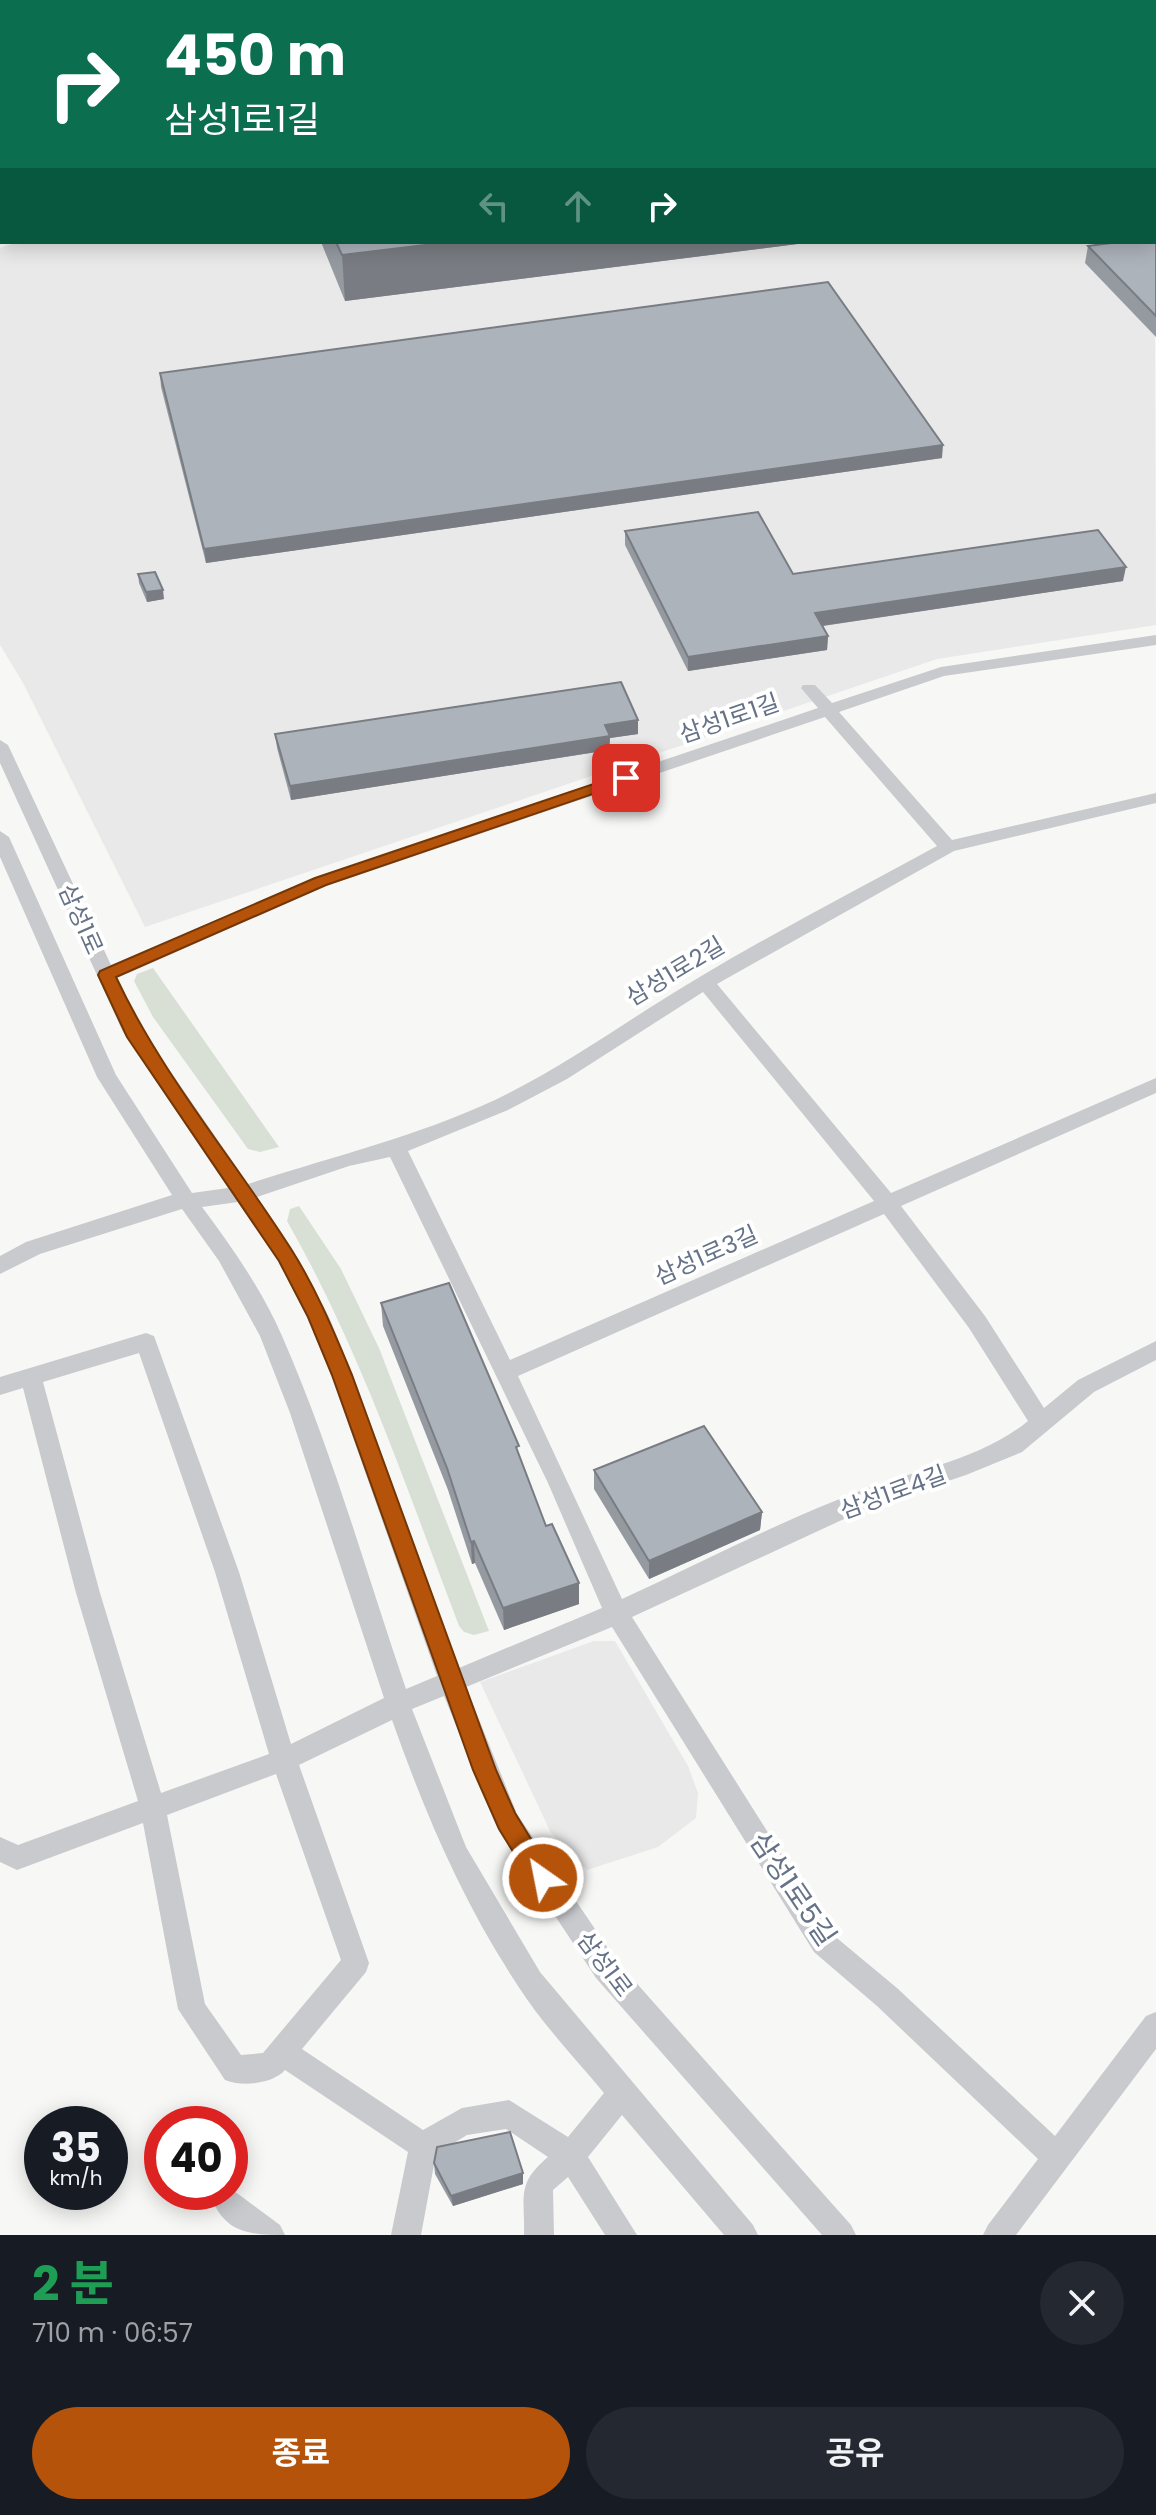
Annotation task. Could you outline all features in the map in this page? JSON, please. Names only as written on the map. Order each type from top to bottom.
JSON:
[{"type":"street","name":"삼성1로1길","points":[[106,975],[320,882],[941,672],[1156,640]]},
{"type":"street","points":[[809,688],[948,847]]},
{"type":"street","name":"삼성1로","points":[[0,745],[133,1032],[234,1194],[300,1280],[329,1341],[484,1770],[507,1821],[606,1969],[841,2235]]},
{"type":"street","name":"삼성1로2길","points":[[0,1266],[33,1248],[186,1200],[234,1194],[347,1159],[396,1148],[537,1087],[705,982],[948,847],[1156,798]]},
{"type":"street","name":"삼성1로","points":[[0,837],[107,1077],[186,1200],[226,1255],[271,1335],[301,1413],[440,1818],[508,1948],[530,1981],[623,2095],[743,2235]]},
{"type":"street","points":[[705,982],[888,1204],[977,1322],[1041,1422]]},
{"type":"street","name":"삼성1로3길","points":[[505,1372],[1156,1085]]},
{"type":"street","points":[[396,1148],[559,1483],[616,1612]]},
{"type":"street","points":[[0,1386],[146,1342],[227,1572],[286,1759],[356,1963],[270,2066],[235,2070],[192,2009],[153,1808],[88,1593],[31,1377]]},
{"type":"street","name":"삼성1로4길","points":[[0,1849],[17,1858],[286,1759],[370,1720],[398,1703],[563,1638],[862,1500],[958,1468],[1014,1445],[1086,1386],[1156,1350]]},
{"type":"street","name":"삼성1로5길","points":[[616,1612],[823,1943],[887,1997],[1056,2156]]},
{"type":"street","points":[[998,2235],[1156,2026]]},
{"type":"street","points":[[282,2052],[423,2146]]},
{"type":"street","points":[[539,2235],[539,2183],[571,2156],[602,2114],[623,2095]]},
{"type":"street","points":[[406,2235],[423,2146],[462,2122],[509,2114],[571,2156],[622,2235]]},
{"type":"street","points":[[238,2210],[270,2235]]},
{"type":"shaded area","points":[[12,244],[1155,244],[1156,625],[937,659],[145,927],[22,681],[0,645],[0,248]]},
{"type":"shaded area","points":[[153,968],[279,1147],[260,1152],[248,1149],[153,1017],[134,981],[137,974]]},
{"type":"shaded area","points":[[299,1206],[341,1269],[379,1348],[489,1631],[474,1635],[464,1632],[459,1626],[360,1370],[287,1221],[290,1209]]},
{"type":"shaded area","points":[[594,1641],[615,1641],[688,1766],[698,1793],[696,1818],[658,1847],[587,1870],[551,1833],[480,1682]]},
{"type":"building","points":[[337,244],[433,244],[342,255]]},
{"type":"building","points":[[1156,244],[1156,316],[1088,246]]},
{"type":"building","points":[[828,282],[943,445],[204,549],[160,373]]},
{"type":"building","points":[[758,512],[793,574],[1098,530],[1126,567],[815,613],[828,636],[688,657],[625,531]]},
{"type":"building","points":[[155,572],[163,590],[146,592],[138,574]]},
{"type":"building","points":[[621,682],[638,720],[605,725],[610,736],[290,786],[275,734]]},
{"type":"building","points":[[449,1283],[519,1446],[516,1447],[546,1526],[552,1524],[579,1583],[503,1608],[474,1541],[471,1542],[447,1468],[381,1303]]},
{"type":"building","points":[[704,1426],[762,1512],[649,1561],[594,1470]]},
{"type":"building","points":[[510,2132],[523,2173],[451,2196],[434,2163],[437,2147]]},
{"type":"route","points":[[543,1878],[507,1821],[484,1770],[396,1522],[318,1317],[286,1256],[133,1032],[106,975],[122,971],[320,882],[626,778]]}]
